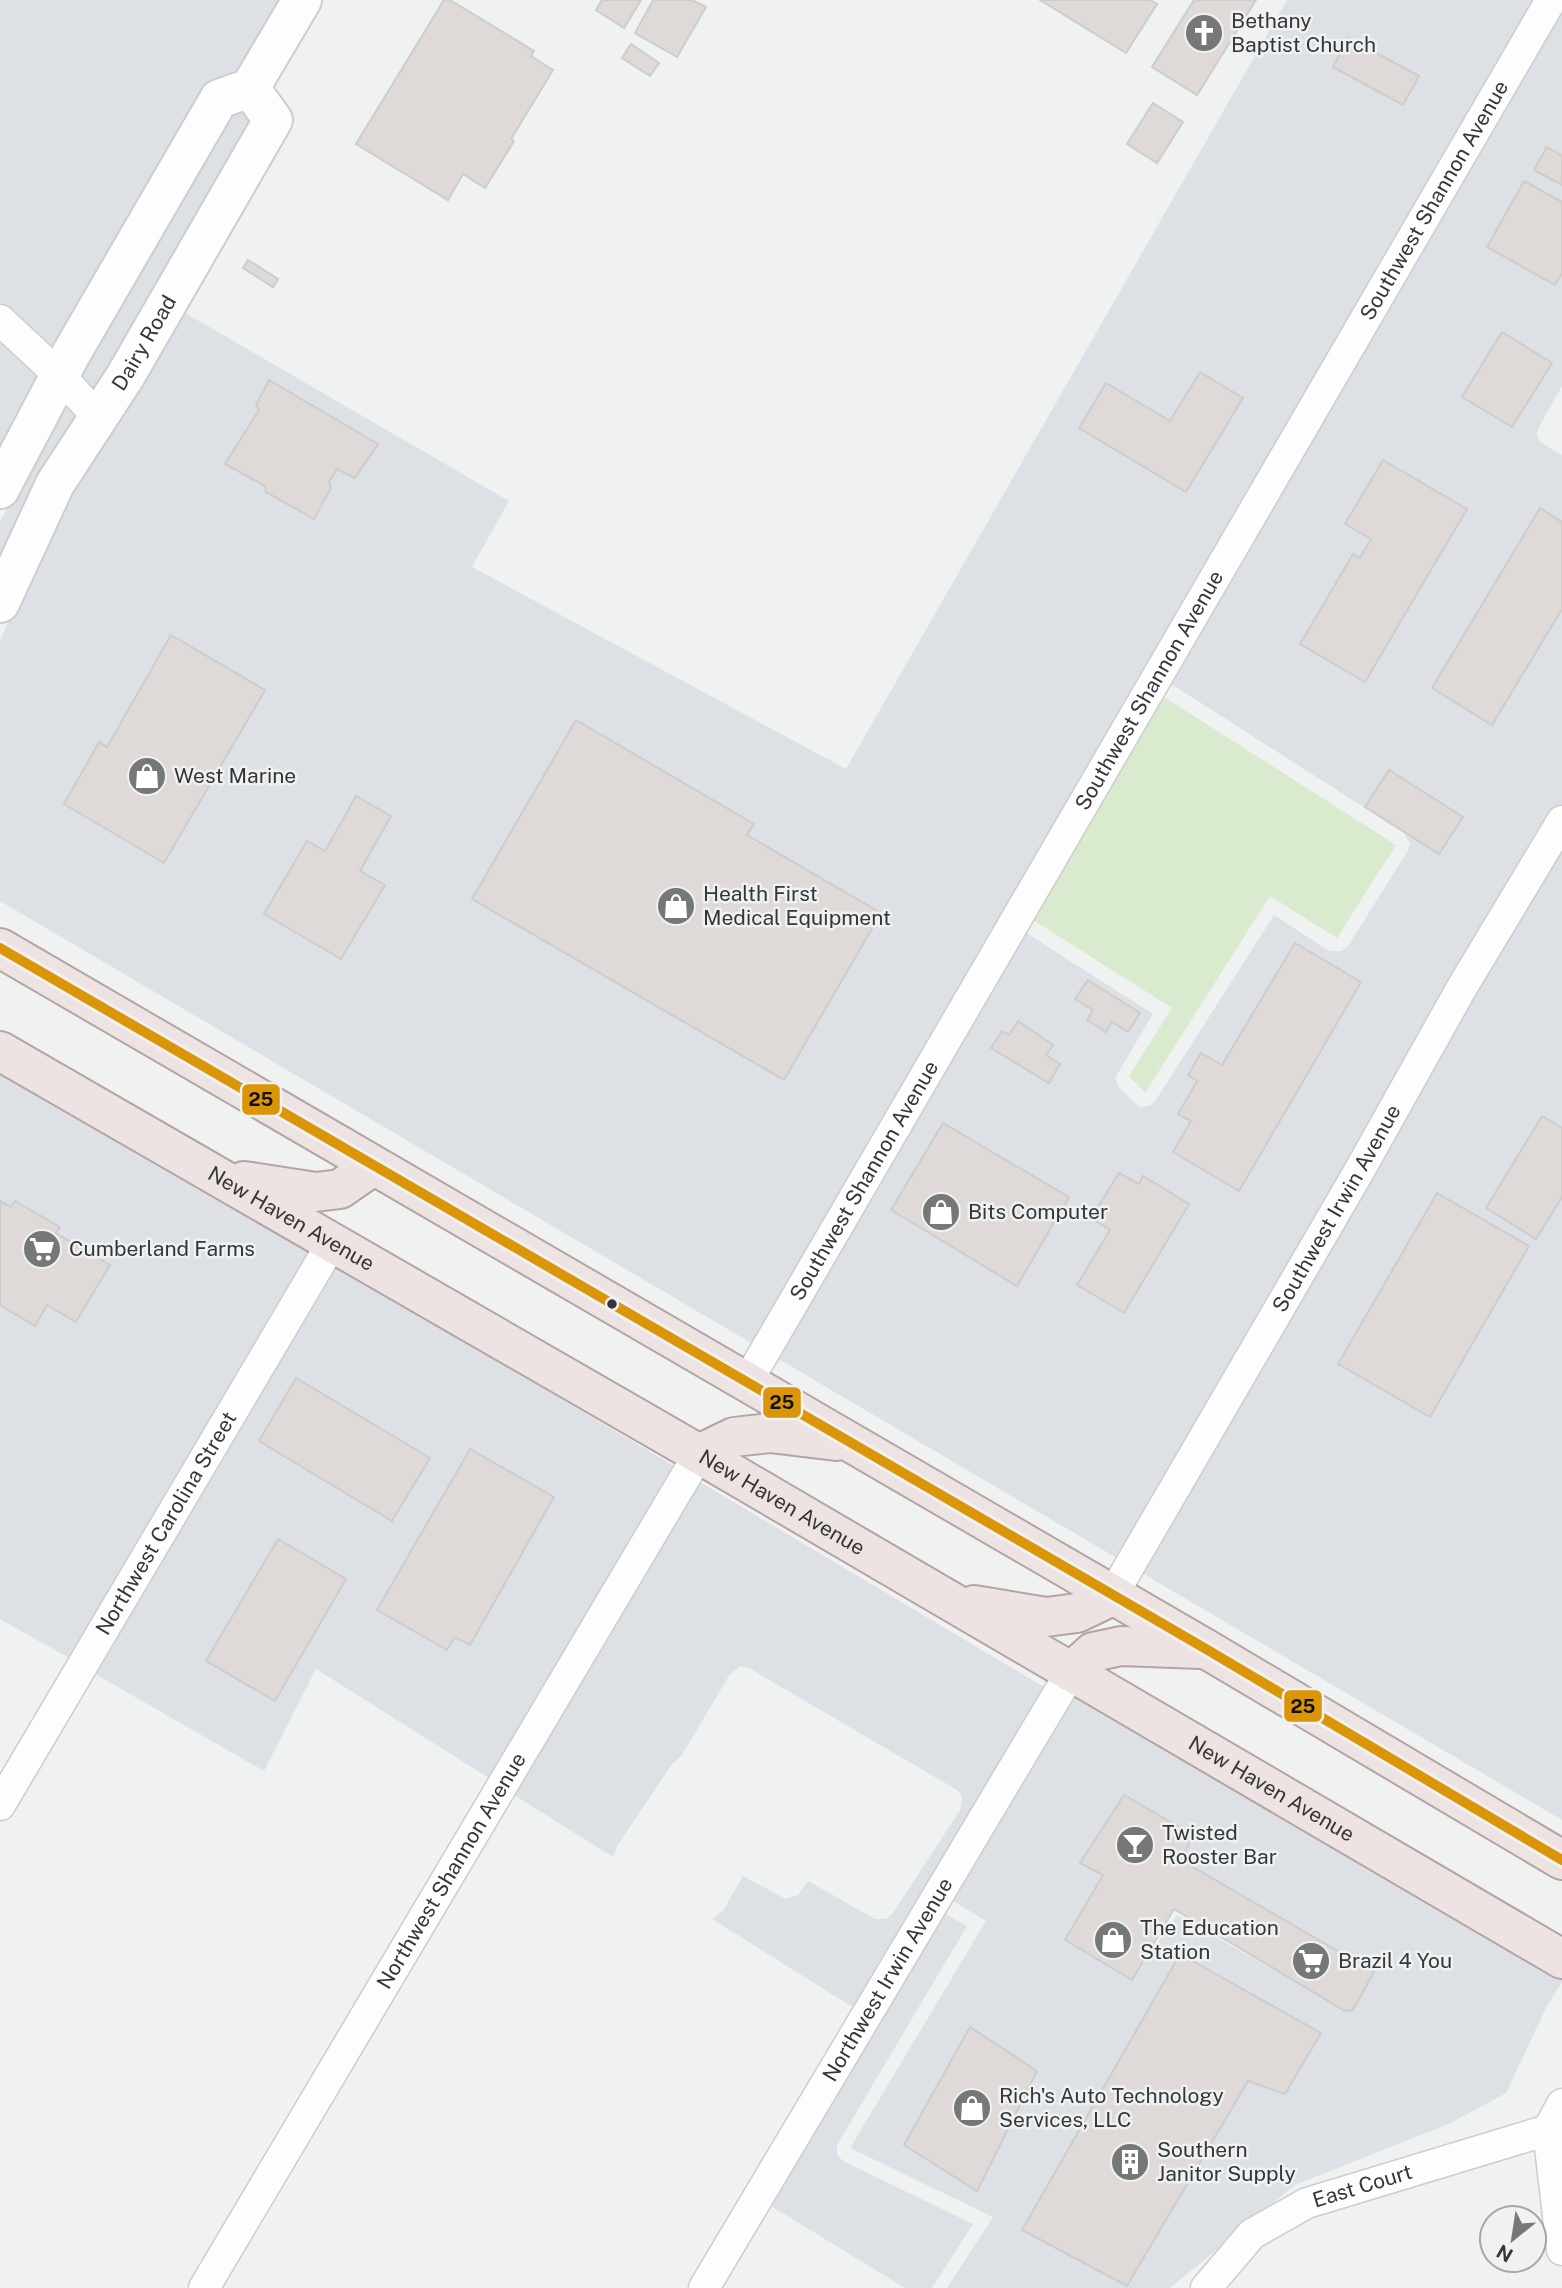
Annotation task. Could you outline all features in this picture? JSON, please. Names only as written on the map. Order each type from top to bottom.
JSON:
[{"type":"main road","points":[[0,948],[1206,1649],[1562,1860]]},
{"type":"main road","name":"New Haven Avenue","points":[[0,1051],[699,1454],[1562,1959]]},
{"type":"main road","points":[[214,1175],[276,1188],[316,1192],[340,1189],[373,1166]]},
{"type":"main road","points":[[699,1454],[734,1437],[770,1433],[852,1444]]},
{"type":"main road","points":[[951,1602],[1046,1617],[1077,1613],[1112,1595]]},
{"type":"main road","points":[[1071,1672],[1093,1652],[1121,1646],[1206,1649]]},
{"type":"street","points":[[0,489],[60,376],[219,99],[250,88],[302,0]]},
{"type":"street","name":"Southwest Shannon Avenue","points":[[747,1382],[1551,0]]},
{"type":"street","name":"Dairy Road","points":[[0,603],[55,484],[126,375],[273,120],[250,88]]},
{"type":"street","points":[[0,320],[60,376],[98,417]]},
{"type":"street","name":"Southwest Irwin Avenue","points":[[1112,1595],[1358,1173],[1461,989],[1562,821]]},
{"type":"street","name":"Northwest Carolina Street","points":[[0,1805],[332,1243]]},
{"type":"street","name":"Northwest Shannon Avenue","points":[[204,2288],[699,1454]]},
{"type":"street","name":"Northwest Irwin Avenue","points":[[704,2288],[1071,1672]]},
{"type":"street","points":[[1555,2117],[1562,2250]]},
{"type":"street","name":"East Court","points":[[1206,2288],[1252,2234],[1307,2203],[1555,2117]]},
{"type":"shaded area","points":[[0,0],[285,0],[0,456]]},
{"type":"shaded area","points":[[1287,0],[1562,0],[1562,386],[1537,434],[1540,442],[1562,455],[1562,1820],[0,901],[0,640],[69,491],[180,310],[509,501],[472,567],[846,769]],"holes":[[[1163,682],[1171,684],[1404,833],[1410,844],[1348,946],[1341,951],[1329,951],[1274,915],[1156,1100],[1149,1106],[1141,1107],[1119,1087],[1115,1078],[1153,1014],[1017,927]]]},
{"type":"shaded area","points":[[243,107],[254,122],[0,566],[0,522],[85,361],[228,113]]},
{"type":"shaded area","points":[[0,1071],[196,1184],[195,1188],[207,1191],[309,1250],[69,1658],[0,1619]]},
{"type":"shaded area","points":[[336,1265],[674,1466],[489,1778],[316,1669],[264,1771],[95,1674]]},
{"type":"shaded area","points":[[700,1482],[1044,1687],[854,2008],[712,1919],[723,1911],[743,1876],[786,1899],[798,1895],[808,1881],[875,1919],[886,1919],[893,1913],[960,1810],[962,1797],[957,1790],[749,1668],[741,1666],[730,1674],[682,1755],[672,1764],[617,1846],[613,1857],[514,1795]]},
{"type":"shaded area","points":[[1071,1672],[1562,1959],[1562,1982],[1546,2008],[1506,2093],[1451,2123],[1295,2185],[1170,2288],[947,2288],[993,2217],[850,2148],[986,1921],[939,1893]],"holes":[[[1174,1909],[1294,1981],[1177,1915],[1140,1968]]]},
{"type":"shaded area","points":[[945,1914],[967,1926],[837,2145],[837,2155],[843,2161],[973,2224],[932,2288],[905,2288],[771,2206]]},
{"type":"green space","points":[[1164,697],[1396,845],[1337,938],[1270,896],[1145,1093],[1129,1076],[1172,1008],[1025,915]]},
{"type":"building","points":[[444,0],[450,0],[534,51],[531,56],[553,70],[485,188],[463,174],[448,200],[356,144]]},
{"type":"building","points":[[602,0],[641,0],[624,28],[596,10]]},
{"type":"building","points":[[653,0],[692,0],[706,7],[677,57],[635,33]]},
{"type":"building","points":[[1040,0],[1150,0],[1157,4],[1126,53]]},
{"type":"building","name":"Bethany Baptist Church","points":[[1194,0],[1256,0],[1197,95],[1152,67]]},
{"type":"building","points":[[1348,38],[1419,76],[1403,105],[1333,67]]},
{"type":"building","points":[[631,44],[659,63],[650,76],[622,58]]},
{"type":"building","points":[[1153,103],[1183,122],[1157,163],[1127,144]]},
{"type":"building","points":[[1547,147],[1562,156],[1562,185],[1534,170]]},
{"type":"building","points":[[1524,181],[1562,202],[1562,273],[1555,285],[1487,247]]},
{"type":"building","points":[[248,260],[278,279],[273,287],[243,268]]},
{"type":"building","points":[[1502,332],[1552,363],[1512,427],[1462,397]]},
{"type":"building","points":[[1200,372],[1243,398],[1186,492],[1079,428],[1106,383],[1170,421]]},
{"type":"building","points":[[269,380],[378,444],[355,478],[337,469],[329,482],[331,488],[314,519],[266,492],[265,486],[225,464],[259,410],[256,405]]},
{"type":"building","points":[[1383,460],[1467,509],[1365,682],[1300,644],[1353,554],[1360,558],[1371,539],[1345,524]]},
{"type":"building","points":[[1540,508],[1562,522],[1562,609],[1492,725],[1432,688]]},
{"type":"building","name":"West Marine","points":[[171,635],[265,690],[164,863],[64,804],[99,742],[107,747]]},
{"type":"building","name":"Health First Medical Equipment","points":[[576,720],[754,824],[747,835],[881,913],[784,1080],[472,899]]},
{"type":"building","points":[[1389,770],[1463,817],[1439,854],[1365,807]]},
{"type":"building","points":[[356,796],[391,816],[360,871],[385,885],[341,959],[264,914],[307,841],[325,851]]},
{"type":"building","points":[[1295,943],[1361,982],[1239,1191],[1173,1152],[1191,1121],[1178,1114],[1197,1081],[1188,1075],[1201,1053],[1222,1065]]},
{"type":"building","points":[[1088,980],[1140,1013],[1128,1032],[1112,1022],[1106,1032],[1087,1020],[1093,1010],[1075,999]]},
{"type":"building","points":[[1018,1021],[1053,1045],[1046,1055],[1060,1064],[1049,1083],[991,1048],[1002,1031],[1009,1035]]},
{"type":"building","points":[[1542,1116],[1562,1128],[1562,1197],[1536,1239],[1486,1208]]},
{"type":"building","points":[[943,1123],[1069,1197],[1017,1286],[891,1210]]},
{"type":"building","points":[[1119,1173],[1139,1184],[1143,1176],[1189,1204],[1124,1313],[1077,1285],[1110,1230],[1091,1218]]},
{"type":"building","points":[[1437,1193],[1529,1246],[1430,1417],[1338,1364]]},
{"type":"building","name":"Cumberland Farms","points":[[0,1201],[11,1207],[15,1201],[60,1227],[56,1233],[110,1265],[76,1322],[47,1305],[35,1326],[0,1305]]},
{"type":"building","points":[[296,1378],[430,1458],[392,1521],[259,1441]]},
{"type":"building","points":[[470,1449],[554,1497],[470,1645],[455,1637],[447,1650],[377,1610]]},
{"type":"building","points":[[278,1539],[346,1579],[275,1701],[206,1661]]},
{"type":"building","points":[[1124,1795],[1193,1835],[1181,1860],[1374,1972],[1353,2010],[1345,2011],[1174,1909],[1132,1980],[1065,1940],[1103,1875],[1080,1863]]},
{"type":"building","name":"Southern Janitor Supply","points":[[1180,1954],[1321,2033],[1285,2094],[1248,2081],[1127,2286],[1022,2230]]},
{"type":"building","name":"Rich's Auto Technology Services, LLC","points":[[970,2027],[1037,2071],[977,2191],[904,2145]]},
{"type":"transit line","name":"25","points":[[0,948],[1206,1649],[1562,1860]]},
{"type":"place","name":"Bethany Baptist Church","points":[[1204,33]]},
{"type":"place","name":"West Marine","points":[[147,776]]},
{"type":"place","name":"Health First Medical Equipment","points":[[676,906]]},
{"type":"place","name":"Bits Computer","points":[[941,1212]]},
{"type":"place","name":"Cumberland Farms","points":[[42,1249]]},
{"type":"place","name":"Twisted Rooster Bar","points":[[1135,1845]]},
{"type":"place","name":"The Education Station","points":[[1113,1940]]},
{"type":"place","name":"Brazil 4 You","points":[[1311,1961]]},
{"type":"place","name":"Rich's Auto Technology Services, LLC","points":[[972,2108]]},
{"type":"place","name":"Southern Janitor Supply","points":[[1130,2162]]}]
